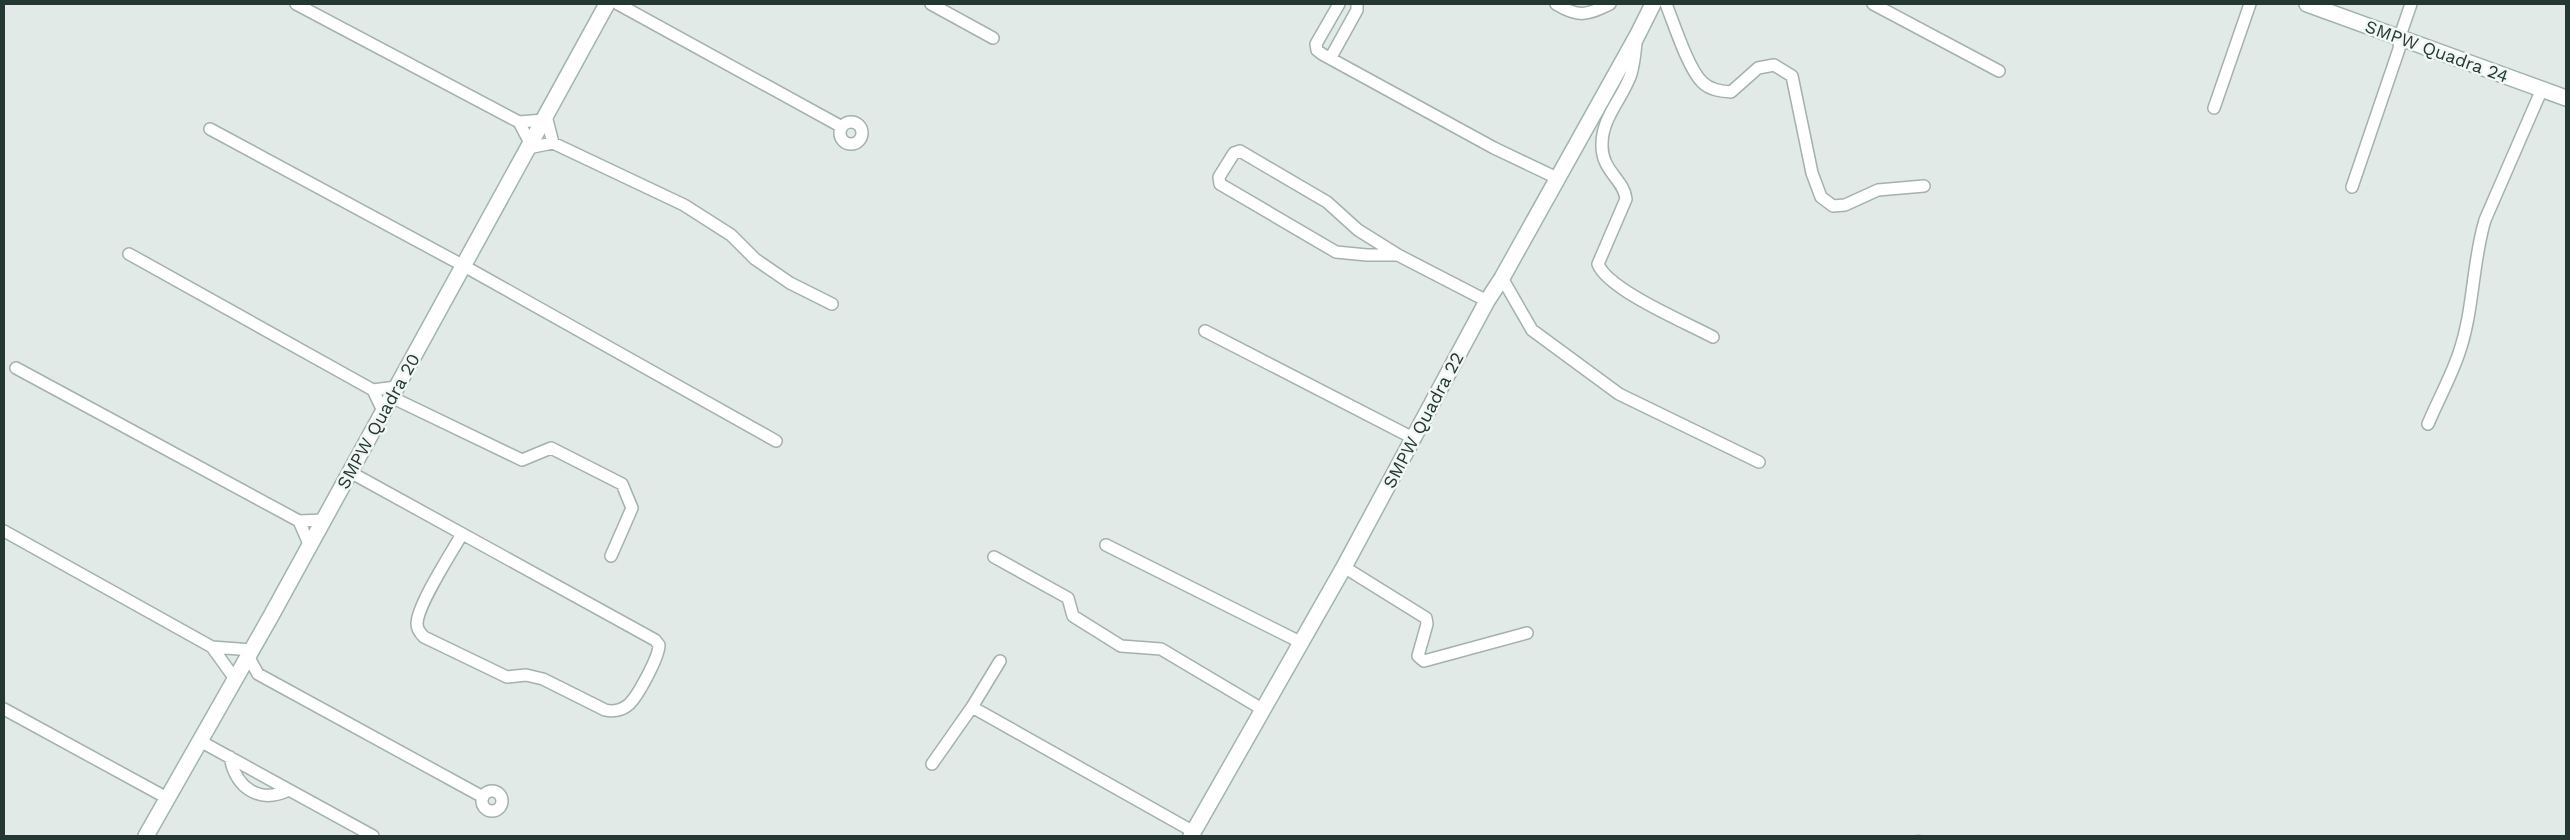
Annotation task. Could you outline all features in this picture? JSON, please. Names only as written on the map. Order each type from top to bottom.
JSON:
[{"type":"street","points":[[296,4],[519,122],[545,118],[553,143]]},
{"type":"street","points":[[618,4],[842,127]]},
{"type":"street","points":[[931,4],[993,38]]},
{"type":"street","points":[[1339,4],[1316,44],[1317,50],[1494,148],[1557,178]]},
{"type":"street","points":[[1331,57],[1357,10],[1357,4]]},
{"type":"street","points":[[1556,4],[1576,14],[1589,14],[1610,4]]},
{"type":"street","name":"SMPW Quadra 22","points":[[1192,834],[1344,567],[1487,301],[1502,278],[1653,4]]},
{"type":"street","points":[[1666,4],[1687,55],[1702,82],[1714,90],[1731,92],[1758,68],[1774,65],[1792,76],[1812,173],[1822,197],[1833,206],[1845,205],[1878,190],[1924,186]]},
{"type":"street","points":[[1873,4],[1999,71]]},
{"type":"street","points":[[2214,108],[2250,4]]},
{"type":"street","name":"SMPW Quadra 24","points":[[2307,4],[2400,36],[2566,98]]},
{"type":"street","points":[[2352,187],[2399,49],[2400,36],[2411,4]]},
{"type":"street","name":"SMPW Quadra 20","points":[[146,836],[250,653],[464,266],[545,118],[603,6]]},
{"type":"street","points":[[1322,34],[1339,43]]},
{"type":"street","points":[[1637,36],[1631,73],[1605,122],[1602,144],[1604,164],[1625,193],[1626,199],[1598,264],[1601,271],[1630,294],[1713,336]]},
{"type":"street","points":[[2428,424],[2459,352],[2472,295],[2479,240],[2485,220],[2542,89]]},
{"type":"street","points":[[519,122],[529,146],[553,143],[684,205],[731,235],[755,259],[790,283],[832,304]]},
{"type":"street","points":[[210,129],[464,266],[776,440]]},
{"type":"street","points":[[1398,255],[1367,256],[1336,252],[1220,184],[1219,177],[1234,152],[1240,151],[1327,202],[1358,230],[1398,255],[1487,301]]},
{"type":"street","points":[[129,254],[373,390],[393,392],[522,460],[551,448],[622,484],[632,508],[611,556]]},
{"type":"street","points":[[1502,278],[1532,330],[1619,394],[1759,462]]},
{"type":"street","points":[[1205,330],[1413,438]]},
{"type":"street","points":[[16,368],[299,521],[323,520]]},
{"type":"street","points":[[373,390],[383,411]]},
{"type":"street","points":[[350,472],[656,640],[659,646],[658,656],[630,704],[617,710],[606,710],[543,679],[526,675],[507,677],[424,637],[418,630],[417,623],[421,609],[462,534]]},
{"type":"street","points":[[299,521],[309,544]]},
{"type":"street","points":[[4,531],[212,648],[236,677],[258,674],[483,796]]},
{"type":"street","points":[[1106,545],[1300,642]]},
{"type":"street","points":[[994,557],[1068,598],[1073,616],[1121,646],[1161,649],[1262,709]]},
{"type":"street","points":[[1344,567],[1426,618],[1427,624],[1418,656],[1424,662],[1527,633]]},
{"type":"street","points":[[212,648],[233,648],[250,653],[258,674]]},
{"type":"street","points":[[224,664],[233,648]]},
{"type":"street","points":[[932,764],[972,707],[1000,661]]},
{"type":"street","points":[[972,707],[1192,834]]},
{"type":"street","points":[[4,710],[167,798]]},
{"type":"street","points":[[200,741],[289,790],[358,832],[373,836]]},
{"type":"street","points":[[230,758],[235,777],[251,790],[269,796],[289,790]]}]
